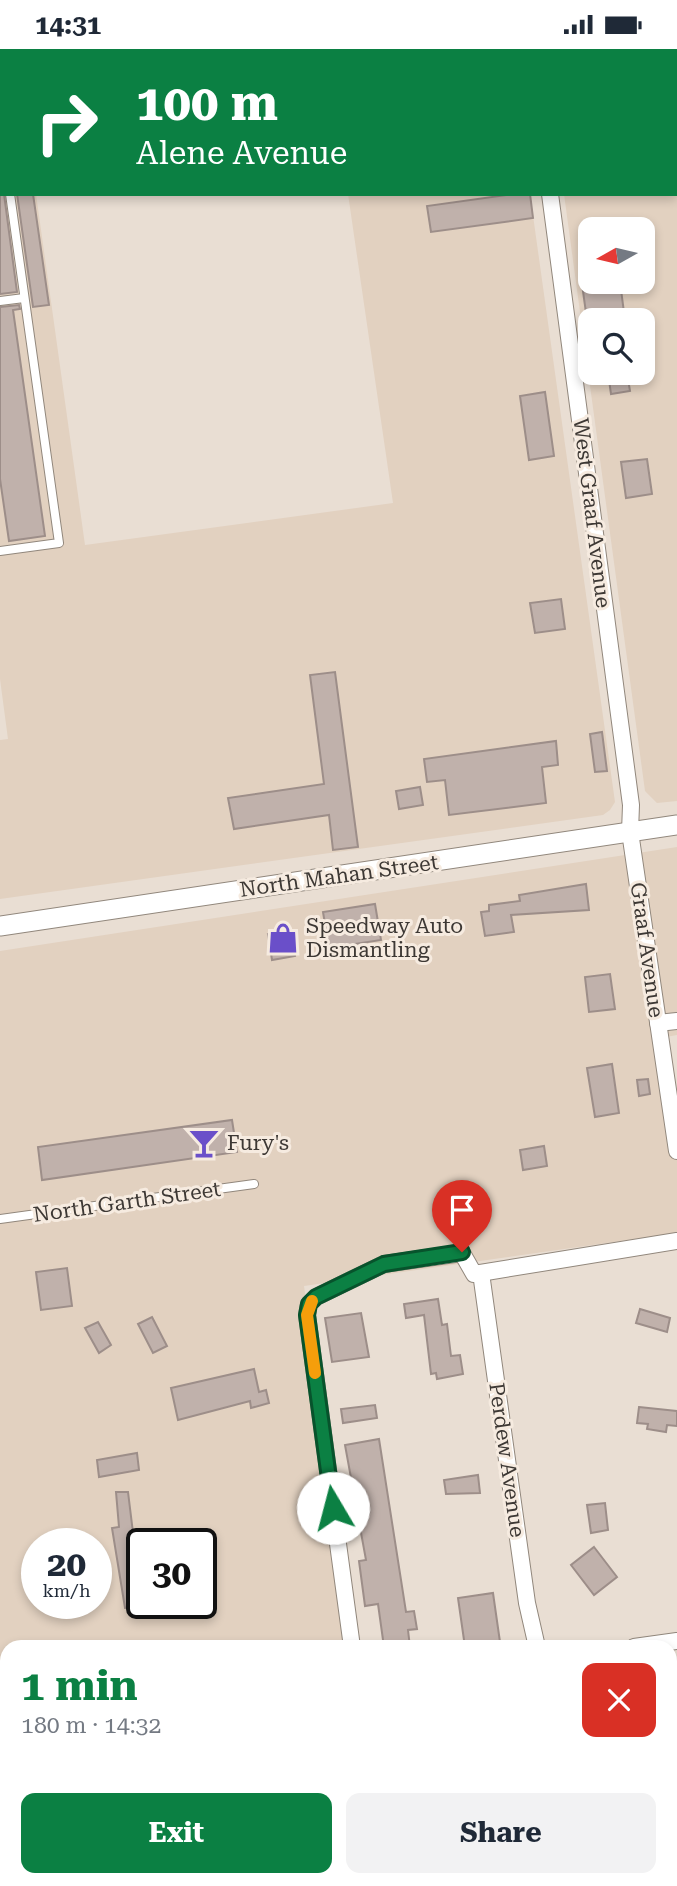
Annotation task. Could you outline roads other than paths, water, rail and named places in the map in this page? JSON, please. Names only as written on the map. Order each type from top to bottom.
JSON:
[{"type":"street","name":"West Graaf Avenue","points":[[550,196],[629,791],[630,832]]},
{"type":"street","name":"North Mahan Street","points":[[0,926],[677,825]]},
{"type":"street","name":"Graaf Avenue","points":[[630,832],[677,1151]]},
{"type":"street","points":[[658,1023],[677,1021]]},
{"type":"street","points":[[351,1640],[307,1315],[309,1304],[316,1297],[384,1264],[462,1252],[474,1274],[677,1241]]},
{"type":"street","name":"Perdew Avenue","points":[[481,1273],[527,1603],[535,1640]]},
{"type":"lane","points":[[0,551],[59,543],[10,196]]},
{"type":"lane","points":[[0,301],[24,298]]},
{"type":"lane","name":"North Garth Street","points":[[0,1219],[254,1184]]},
{"type":"place","name":"Speedway Auto Dismantling","points":[[283,938]]},
{"type":"place","name":"Fury's","points":[[204,1143]]}]
